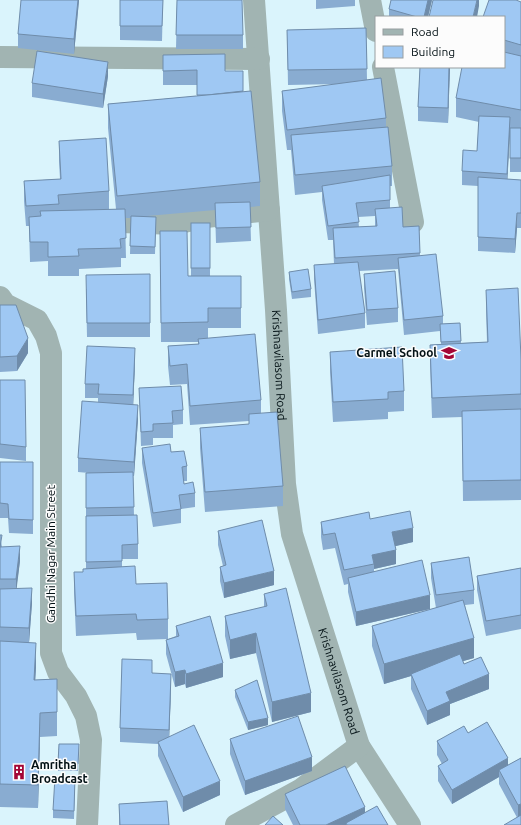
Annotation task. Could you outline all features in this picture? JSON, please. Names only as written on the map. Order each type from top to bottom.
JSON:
[{"type":"street","name":"Krishnavilasom Road","points":[[254,0],[276,310],[284,484],[292,534],[359,746],[410,825]]},
{"type":"street","points":[[370,0],[375,26]]},
{"type":"street","points":[[0,57],[259,59]]},
{"type":"street","points":[[383,68],[413,222]]},
{"type":"street","points":[[121,222],[174,224],[206,217],[269,210]]},
{"type":"street","name":"Gandhi Nagar Main Street","points":[[0,297],[5,304],[37,320],[46,336],[51,353],[51,654],[58,672],[76,696],[86,716],[91,740],[87,825]]},
{"type":"street","points":[[236,825],[300,790],[359,746]]},
{"type":"building","points":[[21,0],[78,0],[74,39],[18,34]]},
{"type":"building","points":[[120,0],[163,0],[162,26],[120,26]]},
{"type":"building","points":[[177,0],[242,0],[243,35],[176,35]]},
{"type":"building","points":[[391,0],[428,0],[424,16],[414,16],[389,9]]},
{"type":"building","points":[[433,0],[477,0],[473,16],[429,16]]},
{"type":"building","points":[[489,0],[516,0],[521,2],[521,45],[505,40],[505,16],[483,16]]},
{"type":"building","points":[[366,28],[367,69],[288,70],[287,30]]},
{"type":"building","points":[[37,51],[108,62],[103,94],[32,83]]},
{"type":"building","points":[[505,52],[521,56],[521,110],[456,98],[462,68],[505,68]]},
{"type":"building","points":[[225,54],[225,71],[243,71],[243,91],[197,95],[197,70],[163,71],[163,55]]},
{"type":"building","points":[[420,68],[449,68],[448,108],[418,107]]},
{"type":"building","points":[[381,78],[386,118],[287,130],[282,91]]},
{"type":"building","points":[[251,91],[260,182],[117,196],[108,104]]},
{"type":"building","points":[[479,116],[510,117],[507,174],[462,171],[463,150],[477,151]]},
{"type":"building","points":[[388,127],[392,166],[295,175],[291,135]]},
{"type":"building","points":[[510,128],[521,128],[521,158],[510,158]]},
{"type":"building","points":[[106,138],[109,191],[58,195],[59,204],[26,206],[24,181],[61,179],[59,141]]},
{"type":"building","points":[[390,175],[390,200],[356,203],[359,222],[328,226],[322,186]]},
{"type":"building","points":[[478,177],[521,180],[521,213],[517,213],[515,239],[478,237]]},
{"type":"building","points":[[250,202],[251,227],[216,228],[215,203]]},
{"type":"building","points":[[402,207],[403,227],[419,226],[420,253],[335,258],[333,228],[377,226],[375,209]]},
{"type":"building","points":[[125,209],[126,238],[120,239],[121,248],[78,249],[79,256],[48,257],[48,242],[30,242],[29,217],[41,216],[40,211]]},
{"type":"building","points":[[131,216],[156,217],[155,247],[130,246]]},
{"type":"building","points":[[191,223],[210,223],[210,268],[191,268]]},
{"type":"building","points":[[160,231],[187,231],[188,276],[241,276],[241,308],[208,308],[208,322],[161,323]]},
{"type":"building","points":[[436,254],[443,316],[404,320],[398,258]]},
{"type":"building","points":[[358,262],[365,313],[318,320],[314,265]]},
{"type":"building","points":[[308,269],[311,289],[292,292],[289,272]]},
{"type":"building","points":[[395,271],[398,308],[367,310],[364,274]]},
{"type":"building","points":[[150,274],[150,323],[87,323],[86,275]]},
{"type":"building","points":[[518,288],[521,394],[432,398],[430,345],[488,342],[486,290]]},
{"type":"building","points":[[0,305],[16,305],[28,338],[17,356],[0,357]]},
{"type":"building","points":[[460,323],[461,341],[441,342],[440,324]]},
{"type":"building","points":[[255,334],[261,400],[190,406],[187,364],[170,366],[168,346],[199,344],[198,339]]},
{"type":"building","points":[[87,346],[135,348],[133,395],[98,394],[99,384],[85,384]]},
{"type":"building","points":[[402,347],[404,391],[388,392],[388,399],[333,402],[330,352]]},
{"type":"building","points":[[0,380],[25,380],[26,447],[0,444]]},
{"type":"building","points":[[181,386],[183,410],[172,411],[173,423],[153,424],[153,431],[141,432],[139,388]]},
{"type":"building","points":[[82,401],[138,405],[134,462],[78,458]]},
{"type":"building","points":[[521,409],[521,480],[463,481],[462,411]]},
{"type":"building","points":[[277,412],[283,486],[205,492],[200,428],[249,424],[249,414]]},
{"type":"building","points":[[170,444],[171,452],[184,451],[187,466],[182,467],[184,484],[193,482],[195,493],[179,495],[181,509],[153,513],[142,448]]},
{"type":"building","points":[[0,462],[33,462],[33,520],[9,519],[8,504],[0,503]]},
{"type":"building","points":[[133,472],[134,507],[86,508],[86,473]]},
{"type":"building","points":[[410,511],[413,528],[392,532],[396,550],[372,555],[374,564],[344,570],[335,533],[323,535],[321,522],[369,512],[370,519]]},
{"type":"building","points":[[137,515],[138,544],[122,545],[122,561],[86,562],[86,516]]},
{"type":"building","points":[[262,520],[274,571],[224,583],[220,567],[226,565],[218,531]]},
{"type":"building","points":[[0,535],[2,535],[0,547]]},
{"type":"building","points":[[20,546],[16,579],[0,579],[0,547]]},
{"type":"building","points":[[469,557],[474,590],[436,595],[431,563]]},
{"type":"building","points":[[422,560],[430,595],[356,612],[348,578]]},
{"type":"building","points":[[135,566],[136,584],[167,583],[168,619],[137,620],[136,614],[76,616],[74,572],[83,572],[83,569]]},
{"type":"building","points":[[521,568],[521,615],[486,621],[477,576]]},
{"type":"building","points":[[32,588],[29,628],[0,627],[0,589]]},
{"type":"building","points":[[286,588],[311,693],[272,702],[256,633],[230,640],[225,616],[267,606],[264,594]]},
{"type":"building","points":[[463,600],[474,638],[384,664],[372,626]]},
{"type":"building","points":[[210,616],[223,663],[186,674],[185,670],[175,672],[166,640],[179,636],[176,626]]},
{"type":"building","name":"Amritha Broadcast","points":[[0,641],[36,643],[34,680],[57,679],[57,712],[40,713],[38,785],[0,784]]},
{"type":"building","points":[[460,654],[464,664],[481,657],[489,674],[446,692],[450,701],[427,711],[411,674]]},
{"type":"building","points":[[122,659],[152,660],[152,673],[171,674],[169,730],[120,728]]},
{"type":"building","points":[[257,680],[268,718],[248,722],[235,690]]},
{"type":"building","points":[[298,716],[312,757],[245,781],[230,739]]},
{"type":"building","points":[[487,722],[508,758],[452,790],[438,766],[448,760],[437,741],[464,726],[468,733]]},
{"type":"building","points":[[194,725],[220,781],[183,797],[158,742]]},
{"type":"building","points":[[59,744],[79,744],[78,764],[58,763]]},
{"type":"building","points":[[521,758],[521,804],[518,805],[499,770]]},
{"type":"building","points":[[345,766],[365,807],[326,825],[300,825],[285,794]]},
{"type":"building","points":[[55,777],[75,777],[74,811],[53,810]]},
{"type":"building","points":[[167,801],[169,825],[120,825],[119,804]]},
{"type":"building","points":[[377,806],[388,825],[347,825],[346,823]]},
{"type":"building","points":[[521,815],[521,825],[504,825]]},
{"type":"building","points":[[273,816],[283,825],[265,825]]},
{"type":"place","name":"Carmel School","points":[[449,353]]},
{"type":"place","name":"Amritha Broadcast","points":[[19,772]]}]
